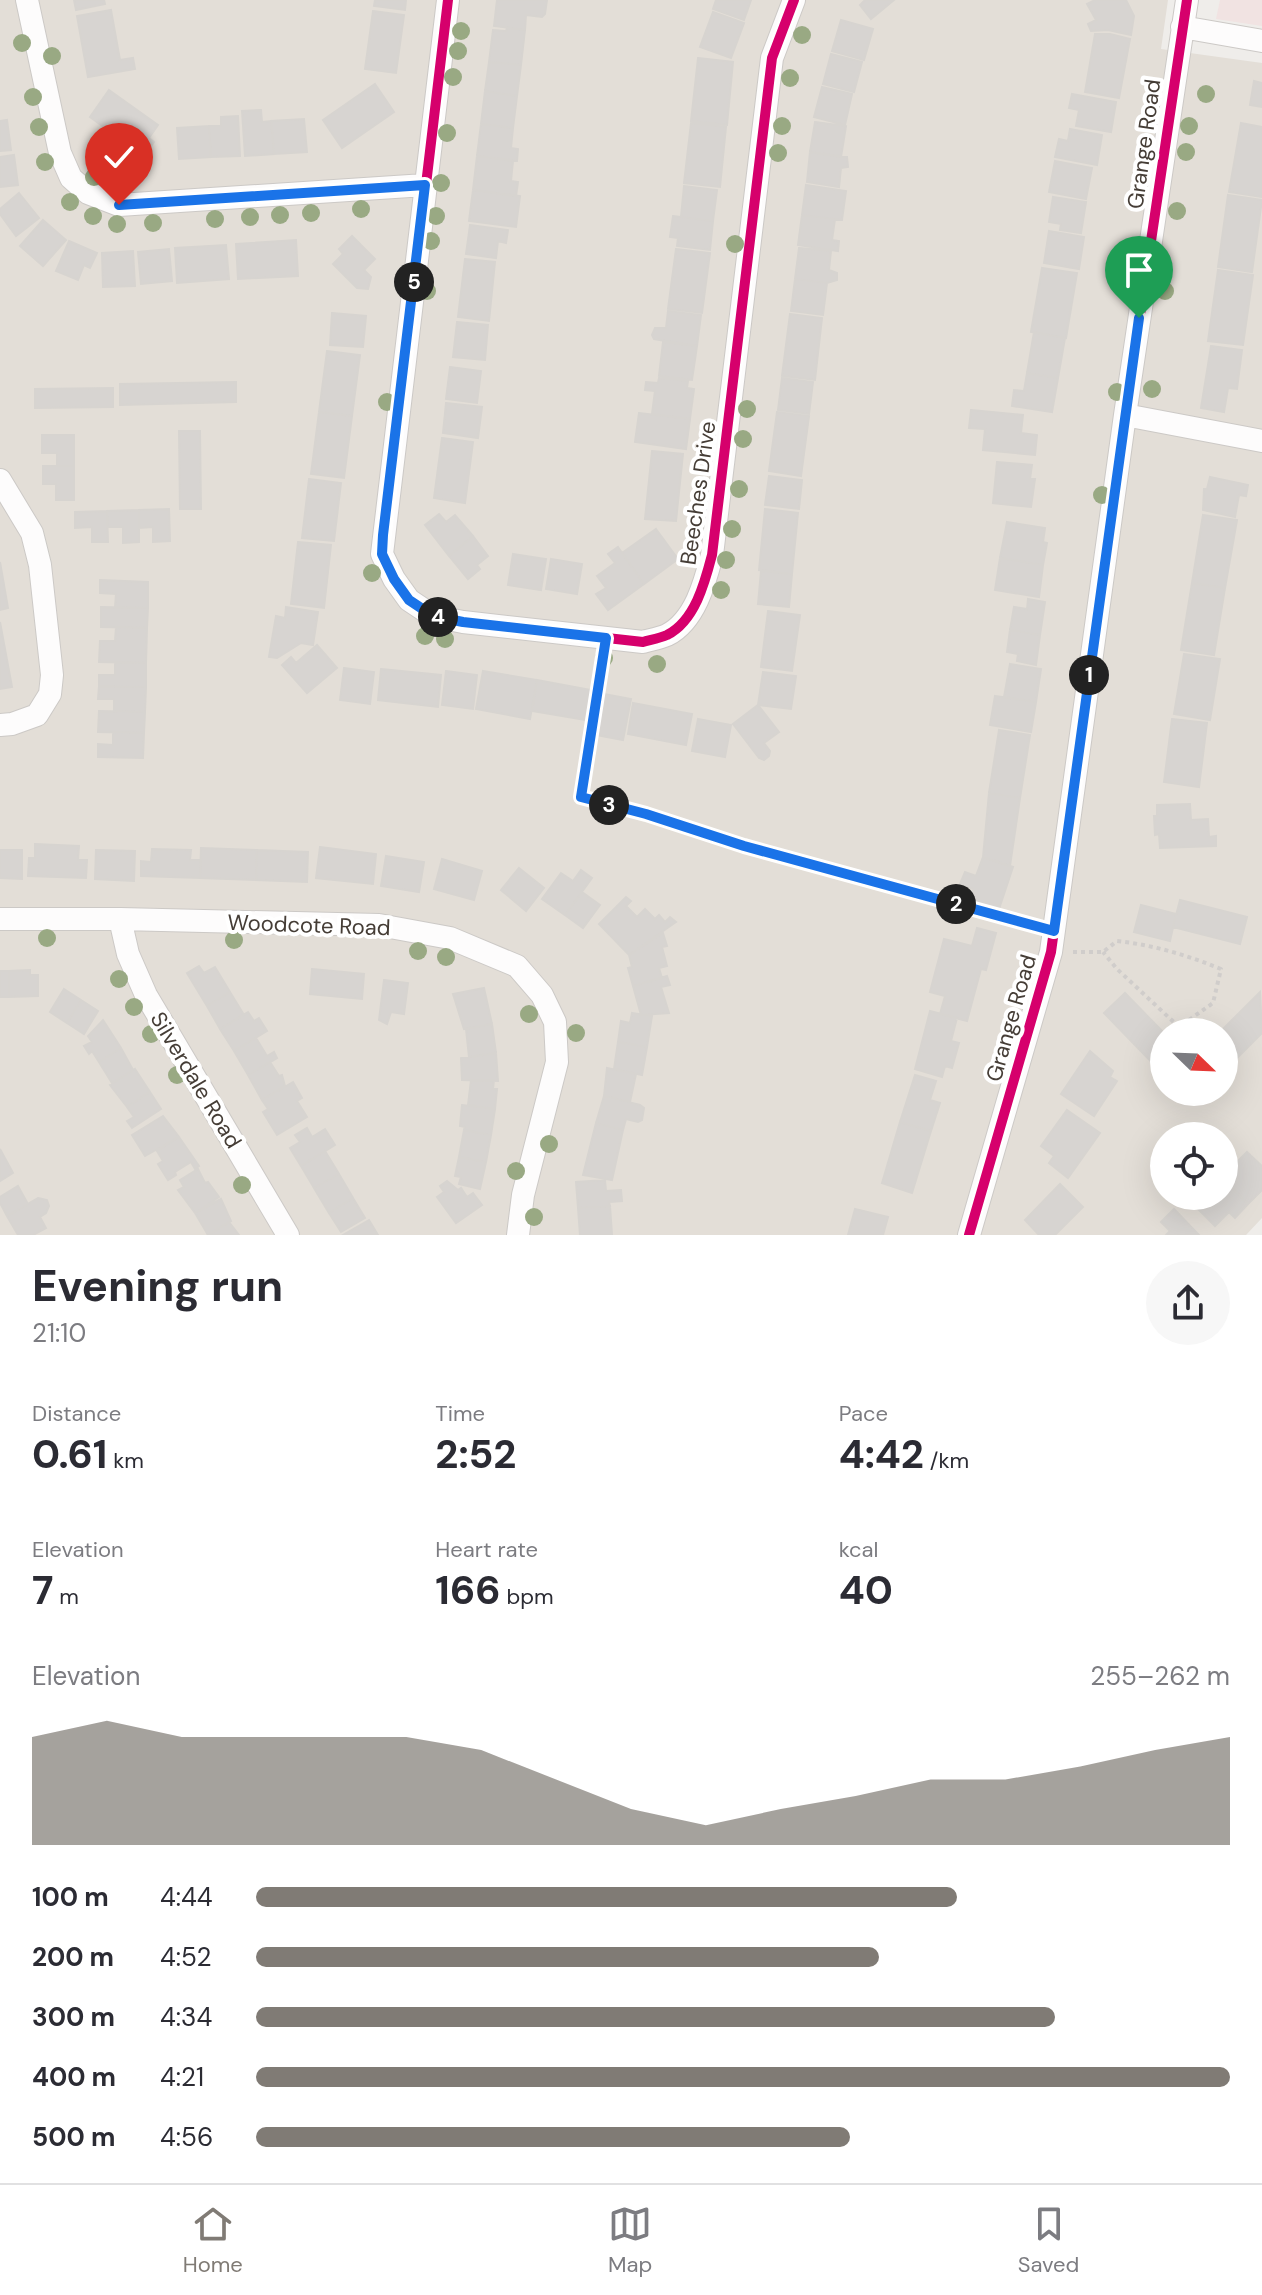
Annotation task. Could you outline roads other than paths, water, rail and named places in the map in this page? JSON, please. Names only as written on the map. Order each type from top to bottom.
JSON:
[{"type":"street","points":[[27,0],[60,153],[71,178],[88,193],[119,205],[425,185]]},
{"type":"street","name":"Beeches Drive","points":[[448,0],[382,554],[409,600],[433,616],[643,642],[669,634],[701,597],[712,555],[772,58],[794,0]]},
{"type":"street","name":"Grange Road","points":[[969,1235],[1052,941],[1125,415],[1187,0]]},
{"type":"street","points":[[1182,27],[1262,41]]},
{"type":"street","points":[[1125,415],[1262,441]]},
{"type":"street","points":[[0,480],[32,533],[40,565],[52,675],[50,694],[37,715],[0,725]]},
{"type":"street","name":"Woodcote Road","points":[[0,919],[379,925],[450,938],[517,966],[542,995],[555,1022],[557,1062],[523,1195],[518,1235]]},
{"type":"street","name":"Silverdale Road","points":[[120,919],[128,954],[146,995],[288,1235]]}]
